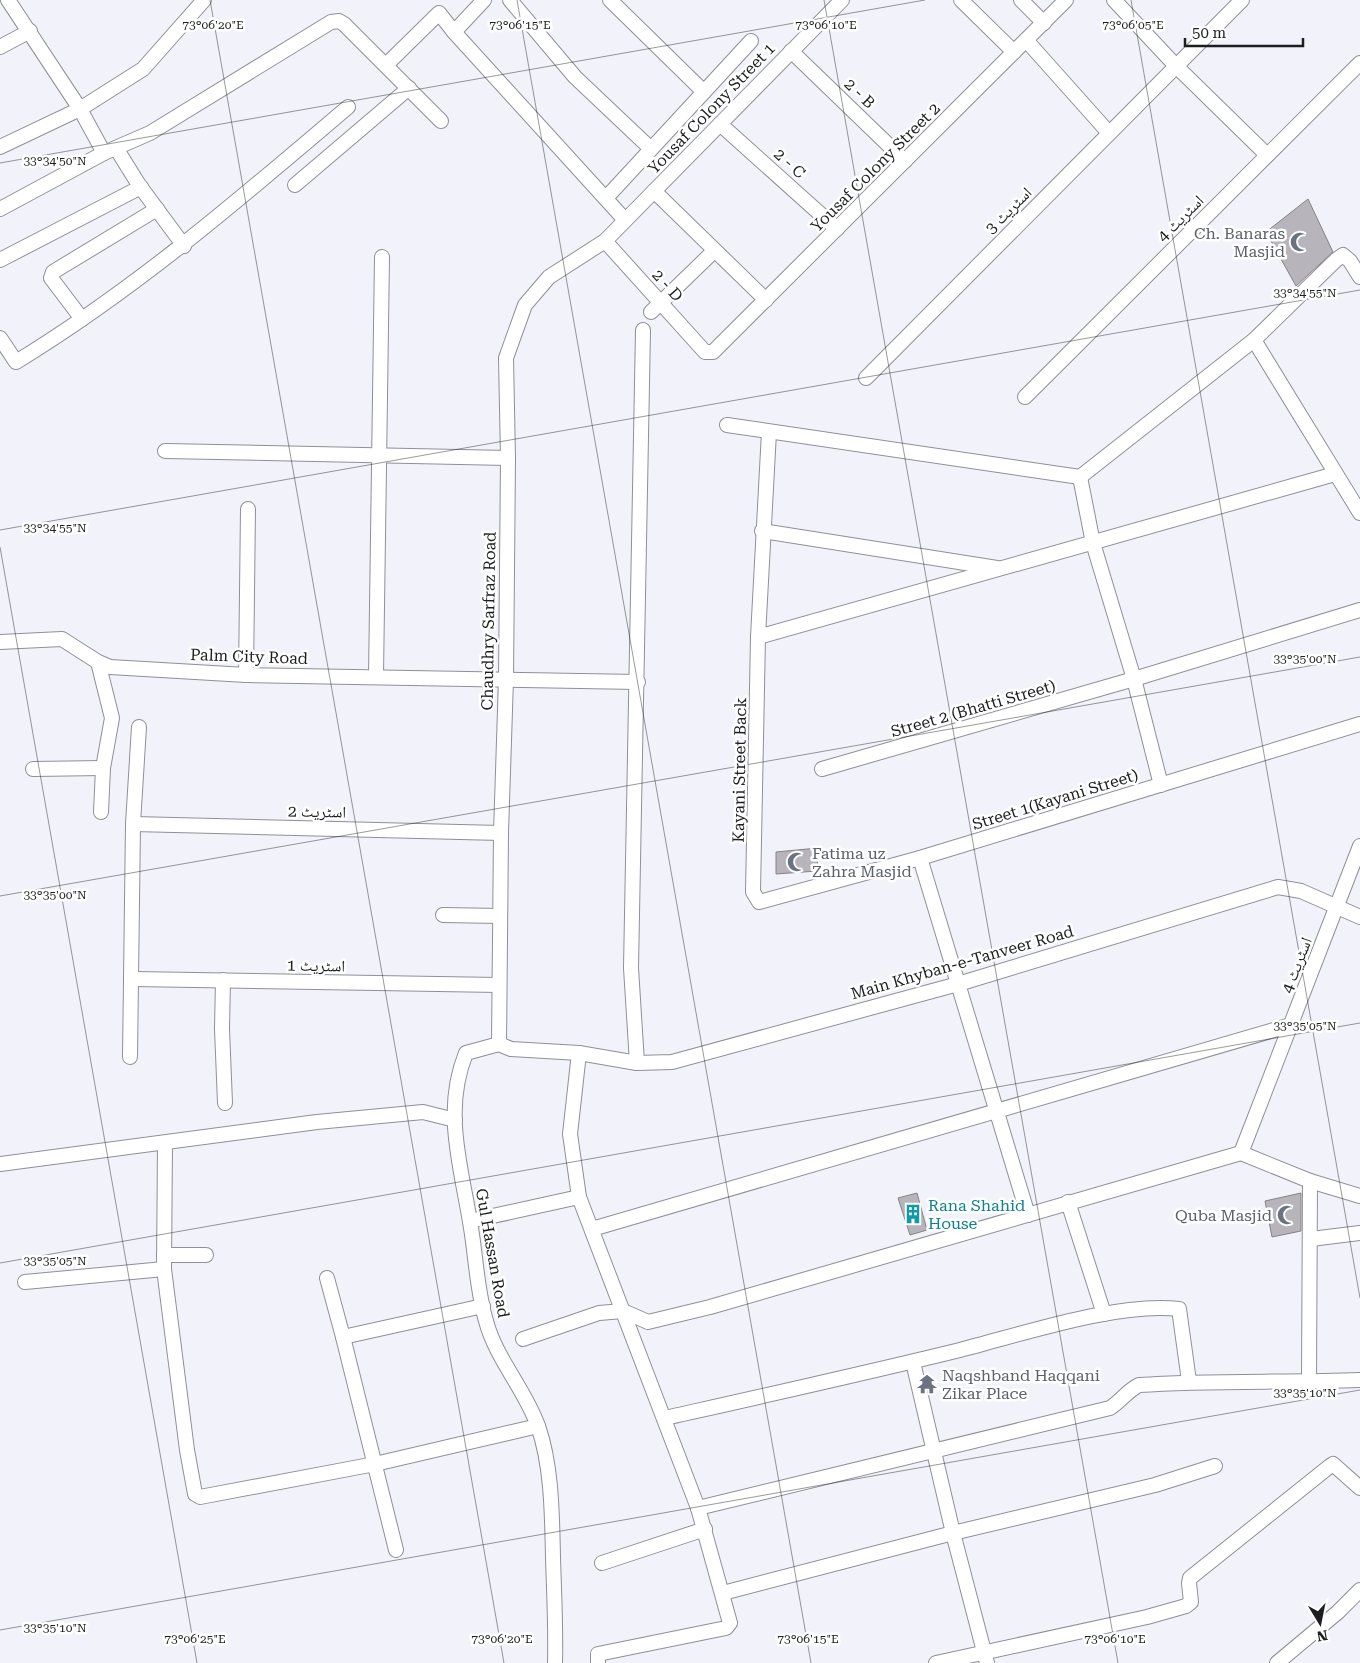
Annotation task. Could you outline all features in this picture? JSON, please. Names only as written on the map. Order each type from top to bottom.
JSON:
[{"type":"street","points":[[8,0],[80,110],[110,151],[141,187],[184,246]]},
{"type":"street","points":[[0,148],[80,110],[143,69],[204,0]]},
{"type":"street","points":[[454,32],[484,0]]},
{"type":"street","points":[[510,0],[575,77],[649,147]]},
{"type":"street","points":[[610,0],[704,92]]},
{"type":"street","name":"Yousaf Colony Street 1","points":[[605,241],[842,0]]},
{"type":"street","points":[[961,0],[1014,52]]},
{"type":"street","points":[[1021,0],[1044,22]]},
{"type":"street","name":"Yousaf Colony Street 2","points":[[705,352],[714,352],[1066,0]]},
{"type":"street","points":[[1114,0],[1176,66],[1268,155]]},
{"type":"street","name":"اسٹریٹ 3","points":[[866,378],[1242,0]]},
{"type":"street","points":[[386,64],[439,13],[454,32],[626,220]]},
{"type":"street","points":[[0,209],[110,151],[150,133],[331,22],[339,21],[344,24],[441,121]]},
{"type":"street","points":[[0,47],[30,31]]},
{"type":"street","points":[[1026,40],[1109,133]]},
{"type":"street","points":[[606,198],[751,41]]},
{"type":"street","name":"2 - B","points":[[792,51],[905,161]]},
{"type":"street","name":"اسٹریٹ 4","points":[[1025,397],[1360,63]]},
{"type":"street","points":[[295,185],[409,88]]},
{"type":"street","points":[[0,338],[16,362],[82,319],[184,246],[348,107]]},
{"type":"street","name":"2 - C","points":[[720,124],[837,229]]},
{"type":"street","points":[[0,260],[141,187]]},
{"type":"street","points":[[654,191],[766,300]]},
{"type":"street","points":[[82,319],[52,278],[53,272],[157,209]]},
{"type":"street","name":"2 - D","points":[[605,241],[656,308],[705,352]]},
{"type":"street","name":"Chaudhry Sarfraz Road","points":[[499,1044],[501,833],[506,679],[508,458],[506,358],[525,305],[548,278],[605,241]]},
{"type":"street","points":[[656,308],[714,251]]},
{"type":"street","points":[[726,424],[769,432],[1080,476],[1254,340],[1343,255],[1350,261],[1360,277]]},
{"type":"street","points":[[376,676],[382,257]]},
{"type":"street","points":[[637,1063],[631,968],[638,682],[638,562],[643,330]]},
{"type":"street","points":[[1254,340],[1360,513]]},
{"type":"street","name":"Kayani Street Back","points":[[759,902],[754,892],[758,637],[762,532],[769,432]]},
{"type":"street","points":[[165,451],[508,458]]},
{"type":"street","points":[[758,637],[1335,474]]},
{"type":"street","points":[[1080,476],[1093,543],[1134,679],[1161,785]]},
{"type":"street","points":[[246,675],[248,509]]},
{"type":"street","points":[[762,532],[1003,569]]},
{"type":"street","name":"Street 2 (Bhatti Street)","points":[[822,770],[1134,679],[1360,610]]},
{"type":"street","name":"Palm City Road","points":[[0,642],[62,639],[98,662],[110,667],[246,675],[638,682]]},
{"type":"street","points":[[98,662],[112,718],[103,768],[101,812]]},
{"type":"street","name":"Street 1(Kayani Street)","points":[[759,902],[920,858],[1360,724]]},
{"type":"street","points":[[130,1057],[133,979],[133,824],[138,727]]},
{"type":"street","points":[[33,769],[103,768]]},
{"type":"street","name":"اسٹریٹ 2","points":[[133,824],[501,833]]},
{"type":"street","name":"اسٹریٹ 4","points":[[1240,1153],[1360,846]]},
{"type":"street","points":[[920,858],[1028,1215]]},
{"type":"street","name":"Main Khyban-e-Tanveer Road","points":[[499,1044],[511,1049],[573,1053],[637,1063],[672,1062],[958,984],[1278,887],[1301,891],[1360,917]]},
{"type":"street","points":[[443,915],[500,916]]},
{"type":"street","name":"اسٹریٹ 1","points":[[133,979],[500,985]]},
{"type":"street","points":[[223,980],[222,1029],[225,1103]]},
{"type":"street","points":[[592,1229],[1291,1025]]},
{"type":"street","name":"Gul Hassan Road","points":[[499,1044],[466,1053],[458,1073],[455,1120],[457,1157],[470,1221],[486,1321],[496,1347],[516,1380],[538,1426],[552,1504],[555,1663]]},
{"type":"street","points":[[573,1053],[570,1134],[579,1198],[698,1508],[730,1623],[726,1628],[598,1654],[598,1663]]},
{"type":"street","points":[[0,1164],[165,1144],[317,1122],[423,1112],[455,1120]]},
{"type":"street","points":[[165,1144],[164,1262],[187,1450],[195,1494],[200,1498],[375,1464],[538,1426]]},
{"type":"street","points":[[523,1339],[599,1313],[623,1311],[648,1322],[710,1307],[1240,1153],[1310,1181],[1360,1196]]},
{"type":"street","points":[[1309,1382],[1310,1181]]},
{"type":"street","points":[[470,1221],[579,1198]]},
{"type":"street","points":[[1068,1202],[1104,1314]]},
{"type":"street","points":[[1311,1239],[1360,1233]]},
{"type":"street","points":[[25,1282],[206,1255]]},
{"type":"street","points":[[327,1278],[396,1550]]},
{"type":"street","points":[[343,1337],[483,1306]]},
{"type":"street","points":[[665,1418],[913,1362],[1104,1314],[1164,1307],[1179,1309],[1189,1381]]},
{"type":"street","points":[[913,1362],[953,1533],[986,1658]]},
{"type":"street","points":[[698,1508],[1110,1408],[1122,1401],[1132,1389],[1139,1385],[1189,1381],[1309,1382],[1360,1380]]},
{"type":"street","points":[[936,1663],[986,1658],[1186,1606],[1191,1602],[1188,1583],[1190,1578],[1330,1466],[1333,1464],[1339,1467],[1360,1488]]},
{"type":"street","points":[[723,1594],[953,1533],[1155,1485],[1215,1466]]},
{"type":"street","points":[[602,1563],[704,1529]]},
{"type":"street","points":[[1277,1663],[1338,1612],[1360,1590]]},
{"type":"building","name":"Ch. Banaras Masjid","points":[[1308,199],[1333,252],[1296,286],[1266,232]]},
{"type":"building","name":"Fatima uz Zahra Masjid","points":[[818,848],[817,871],[776,874],[776,852]]},
{"type":"building","name":"Rana Shahid House","points":[[917,1193],[927,1230],[910,1235],[898,1198]]},
{"type":"building","name":"Quba Masjid","points":[[1301,1193],[1301,1231],[1272,1237],[1265,1201]]},
{"type":"place","name":"Ch. Banaras Masjid","points":[[1300,242]]},
{"type":"place","name":"Fatima uz Zahra Masjid","points":[[797,862]]},
{"type":"place","name":"Rana Shahid House","points":[[913,1214]]},
{"type":"place","name":"Quba Masjid","points":[[1287,1215]]},
{"type":"place","name":"Naqshband Haqqani Zikar Place","points":[[927,1384]]}]
